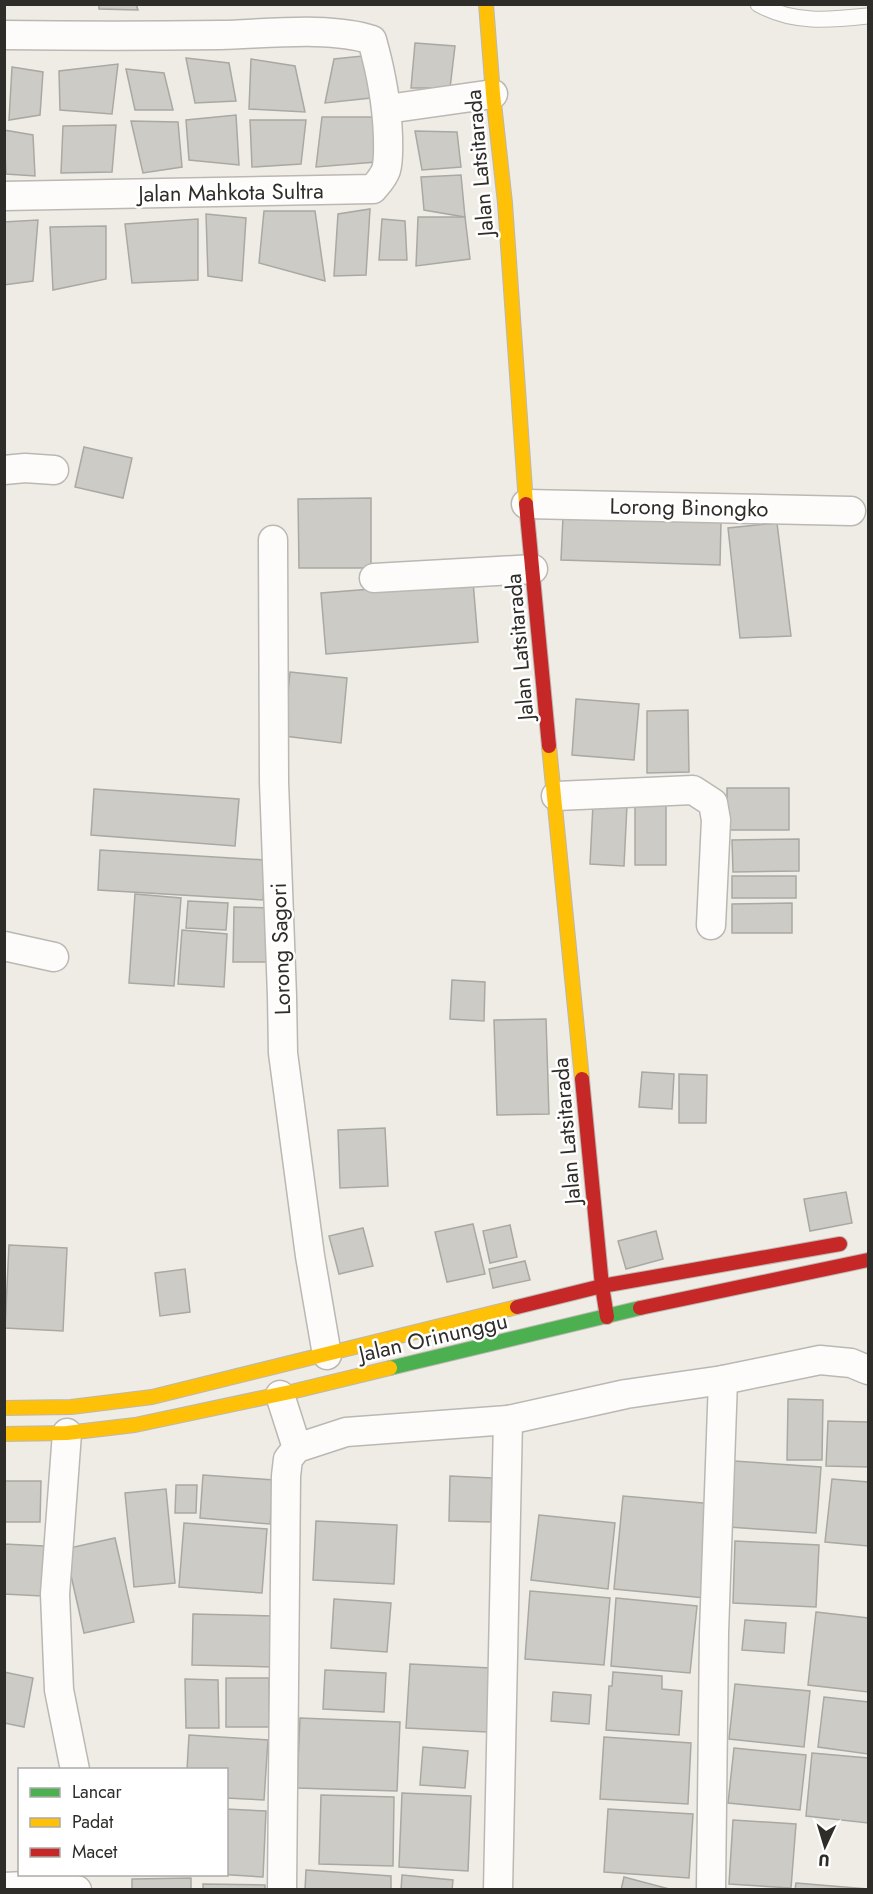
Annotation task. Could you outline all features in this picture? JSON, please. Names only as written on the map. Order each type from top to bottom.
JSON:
[{"type":"street","name":"Jalan Latsitarada","points":[[486,4],[505,203],[526,504],[602,1286],[607,1317]]},
{"type":"street","name":"Jalan Mahkota Sultra","points":[[4,35],[144,37],[303,33],[358,35],[372,40],[381,72],[387,109],[387,168],[381,181],[373,189],[4,196]]},
{"type":"street","points":[[387,109],[493,94]]},
{"type":"street","points":[[4,470],[25,468],[54,470]]},
{"type":"street","name":"Lorong Binongko","points":[[526,504],[852,511]]},
{"type":"street","name":"Lorong Sagori","points":[[273,540],[274,782],[283,1053],[310,1256],[327,1355]]},
{"type":"street","points":[[374,578],[533,569]]},
{"type":"street","points":[[556,796],[693,790],[712,802],[716,820],[711,925]]},
{"type":"street","points":[[4,946],[54,957]]},
{"type":"street","name":"Jalan Orinunggu","points":[[4,1434],[67,1433],[135,1425],[276,1382],[327,1355],[602,1286],[857,1241]]},
{"type":"street","name":"Jalan Orinunggu","points":[[4,1408],[71,1407],[276,1382],[607,1317],[868,1260]]},
{"type":"street","points":[[282,1890],[286,1476],[288,1459],[297,1449],[346,1432],[508,1420],[626,1394],[723,1380],[820,1360],[851,1363],[868,1370]]},
{"type":"street","points":[[711,1890],[714,1632],[723,1380]]},
{"type":"street","points":[[276,1382],[297,1449]]},
{"type":"street","points":[[498,1890],[508,1420]]},
{"type":"street","points":[[67,1433],[55,1594],[59,1690],[75,1768]]},
{"type":"street","points":[[4,1887],[46,1885],[77,1890]]},
{"type":"lane","points":[[758,4],[770,11],[818,21],[868,16]]},
{"type":"building","points":[[99,4],[136,4],[138,10],[99,9]]},
{"type":"building","points":[[415,43],[455,46],[450,88],[411,88]]},
{"type":"building","points":[[372,55],[371,98],[325,103],[334,59]]},
{"type":"building","points":[[186,58],[229,63],[236,101],[195,103]]},
{"type":"building","points":[[251,59],[295,66],[305,112],[249,109]]},
{"type":"building","points":[[118,64],[112,114],[60,110],[59,71]]},
{"type":"building","points":[[12,67],[43,72],[40,115],[9,120]]},
{"type":"building","points":[[126,69],[164,73],[173,110],[135,110]]},
{"type":"building","points":[[236,115],[239,165],[189,160],[186,120]]},
{"type":"building","points":[[322,117],[374,117],[376,162],[316,167]]},
{"type":"building","points":[[250,120],[306,120],[301,164],[252,167]]},
{"type":"building","points":[[131,121],[178,122],[182,167],[143,173]]},
{"type":"building","points":[[116,125],[112,172],[61,173],[63,126]]},
{"type":"building","points":[[4,130],[33,135],[35,176],[6,174]]},
{"type":"building","points":[[415,131],[457,132],[461,167],[422,170]]},
{"type":"building","points":[[461,175],[465,217],[424,210],[421,177]]},
{"type":"building","points":[[370,209],[366,275],[334,276],[338,214]]},
{"type":"building","points":[[264,211],[315,211],[325,281],[259,263]]},
{"type":"building","points":[[206,214],[246,218],[242,281],[208,276]]},
{"type":"building","points":[[418,217],[465,217],[470,259],[416,266]]},
{"type":"building","points":[[198,219],[198,280],[132,283],[125,224]]},
{"type":"building","points":[[382,219],[405,221],[407,260],[379,260]]},
{"type":"building","points":[[38,220],[33,281],[4,285],[4,222]]},
{"type":"building","points":[[106,226],[106,279],[53,290],[50,227]]},
{"type":"building","points":[[84,447],[132,458],[123,498],[75,487]]},
{"type":"building","points":[[371,498],[371,568],[299,568],[298,499]]},
{"type":"building","points":[[563,517],[721,522],[720,565],[561,560]]},
{"type":"building","points":[[777,523],[791,636],[740,638],[728,528]]},
{"type":"building","points":[[473,581],[478,642],[326,654],[321,593]]},
{"type":"building","points":[[290,672],[347,678],[341,743],[284,736]]},
{"type":"building","points":[[576,699],[639,704],[634,760],[572,755]]},
{"type":"building","points":[[688,710],[689,772],[647,773],[647,711]]},
{"type":"building","points":[[727,788],[789,788],[789,830],[727,830]]},
{"type":"building","points":[[94,789],[239,799],[235,846],[91,835]]},
{"type":"building","points":[[593,804],[627,805],[624,866],[590,864]]},
{"type":"building","points":[[635,804],[666,804],[666,865],[635,865]]},
{"type":"building","points":[[799,839],[799,871],[733,872],[732,840]]},
{"type":"building","points":[[100,850],[266,860],[263,900],[98,890]]},
{"type":"building","points":[[732,876],[796,876],[796,898],[732,898]]},
{"type":"building","points":[[135,894],[181,898],[174,986],[129,983]]},
{"type":"building","points":[[188,901],[228,903],[226,930],[186,928]]},
{"type":"building","points":[[792,903],[792,933],[732,933],[732,904]]},
{"type":"building","points":[[234,907],[273,908],[272,962],[233,962]]},
{"type":"building","points":[[182,930],[227,934],[224,987],[178,984]]},
{"type":"building","points":[[452,980],[485,982],[484,1021],[450,1019]]},
{"type":"building","points":[[546,1019],[549,1114],[497,1115],[494,1020]]},
{"type":"building","points":[[642,1072],[674,1074],[672,1109],[639,1107]]},
{"type":"building","points":[[679,1074],[707,1075],[706,1123],[679,1123]]},
{"type":"building","points":[[385,1128],[388,1186],[340,1188],[338,1130]]},
{"type":"building","points":[[846,1192],[852,1223],[810,1231],[804,1199]]},
{"type":"building","points":[[473,1224],[485,1274],[447,1282],[435,1232]]},
{"type":"building","points":[[510,1225],[517,1257],[490,1263],[483,1231]]},
{"type":"building","points":[[363,1228],[373,1266],[339,1274],[329,1236]]},
{"type":"building","points":[[656,1231],[663,1259],[626,1269],[618,1241]]},
{"type":"building","points":[[9,1245],[67,1248],[63,1331],[5,1328]]},
{"type":"building","points":[[525,1261],[530,1280],[493,1288],[489,1269]]},
{"type":"building","points":[[185,1269],[190,1312],[160,1316],[155,1273]]},
{"type":"building","points":[[788,1399],[823,1400],[822,1460],[787,1460]]},
{"type":"building","points":[[828,1421],[868,1422],[868,1467],[826,1466]]},
{"type":"building","points":[[734,1461],[821,1467],[816,1533],[729,1527]]},
{"type":"building","points":[[203,1475],[274,1480],[270,1524],[200,1518]]},
{"type":"building","points":[[450,1476],[492,1478],[491,1522],[449,1521]]},
{"type":"building","points":[[832,1479],[868,1482],[868,1546],[825,1542]]},
{"type":"building","points":[[4,1481],[41,1481],[40,1522],[4,1522]]},
{"type":"building","points":[[176,1485],[197,1485],[196,1513],[175,1513]]},
{"type":"building","points":[[166,1489],[175,1583],[134,1587],[125,1493]]},
{"type":"building","points":[[623,1496],[714,1504],[705,1598],[614,1589]]},
{"type":"building","points":[[539,1515],[615,1523],[608,1589],[531,1580]]},
{"type":"building","points":[[316,1521],[397,1525],[394,1584],[313,1580]]},
{"type":"building","points":[[184,1523],[267,1529],[262,1593],[179,1587]]},
{"type":"building","points":[[115,1538],[134,1622],[84,1633],[65,1549]]},
{"type":"building","points":[[735,1541],[819,1545],[816,1607],[733,1603]]},
{"type":"building","points":[[4,1544],[44,1546],[42,1596],[4,1594]]},
{"type":"building","points":[[530,1591],[610,1598],[604,1665],[525,1659]]},
{"type":"building","points":[[616,1598],[697,1606],[690,1673],[611,1666]]},
{"type":"building","points":[[334,1599],[391,1603],[387,1652],[331,1648]]},
{"type":"building","points":[[816,1612],[868,1618],[868,1692],[808,1685]]},
{"type":"building","points":[[193,1614],[273,1616],[272,1667],[192,1665]]},
{"type":"building","points":[[745,1620],[786,1623],[784,1653],[742,1650]]},
{"type":"building","points":[[410,1664],[490,1668],[487,1732],[406,1728]]},
{"type":"building","points":[[325,1670],[386,1673],[384,1712],[323,1709]]},
{"type":"building","points":[[4,1672],[33,1678],[24,1727],[4,1723]]},
{"type":"building","points":[[613,1672],[662,1676],[662,1689],[682,1691],[679,1735],[606,1730],[609,1686],[612,1686]]},
{"type":"building","points":[[226,1678],[269,1678],[269,1727],[226,1727]]},
{"type":"building","points":[[185,1679],[218,1680],[219,1728],[186,1728]]},
{"type":"building","points":[[735,1684],[810,1691],[804,1747],[729,1739]]},
{"type":"building","points":[[553,1692],[591,1695],[589,1724],[551,1721]]},
{"type":"building","points":[[824,1697],[868,1702],[868,1754],[818,1747]]},
{"type":"building","points":[[300,1718],[400,1722],[397,1791],[297,1788]]},
{"type":"building","points":[[189,1735],[268,1740],[264,1800],[228,1798],[228,1768],[187,1768]]},
{"type":"building","points":[[604,1737],[691,1743],[688,1804],[600,1799]]},
{"type":"building","points":[[423,1747],[468,1751],[465,1788],[420,1785]]},
{"type":"building","points":[[734,1748],[806,1755],[800,1810],[728,1803]]},
{"type":"building","points":[[812,1753],[868,1758],[868,1823],[806,1816]]},
{"type":"building","points":[[402,1793],[471,1796],[468,1871],[399,1867]]},
{"type":"building","points":[[321,1795],[394,1797],[393,1866],[319,1864]]},
{"type":"building","points":[[228,1809],[266,1811],[263,1877],[228,1875]]},
{"type":"building","points":[[608,1809],[693,1814],[689,1878],[604,1872]]},
{"type":"building","points":[[733,1820],[796,1824],[791,1888],[729,1884]]},
{"type":"building","points":[[306,1870],[391,1876],[391,1890],[305,1890]]},
{"type":"building","points":[[402,1875],[453,1880],[452,1890],[401,1890]]},
{"type":"building","points":[[624,1877],[673,1890],[621,1890]]},
{"type":"building","points":[[191,1878],[191,1890],[132,1890],[132,1879]]},
{"type":"building","points":[[796,1883],[868,1889],[868,1890],[795,1890]]},
{"type":"building","points":[[203,1884],[265,1885],[265,1890],[203,1890]]},
{"type":"traffic: fast","points":[[390,1368],[640,1308]]},
{"type":"traffic: slow","points":[[486,4],[505,203],[526,504]]},
{"type":"traffic: slow","points":[[549,746],[582,1079]]},
{"type":"traffic: slow","points":[[4,1408],[71,1407],[152,1397],[517,1307]]},
{"type":"traffic: slow","points":[[4,1434],[67,1433],[135,1425],[390,1368]]},
{"type":"traffic: jam","points":[[526,504],[549,746]]},
{"type":"traffic: jam","points":[[582,1079],[607,1317]]},
{"type":"traffic: jam","points":[[517,1307],[602,1286],[840,1244]]},
{"type":"traffic: jam","points":[[640,1308],[868,1260]]}]
